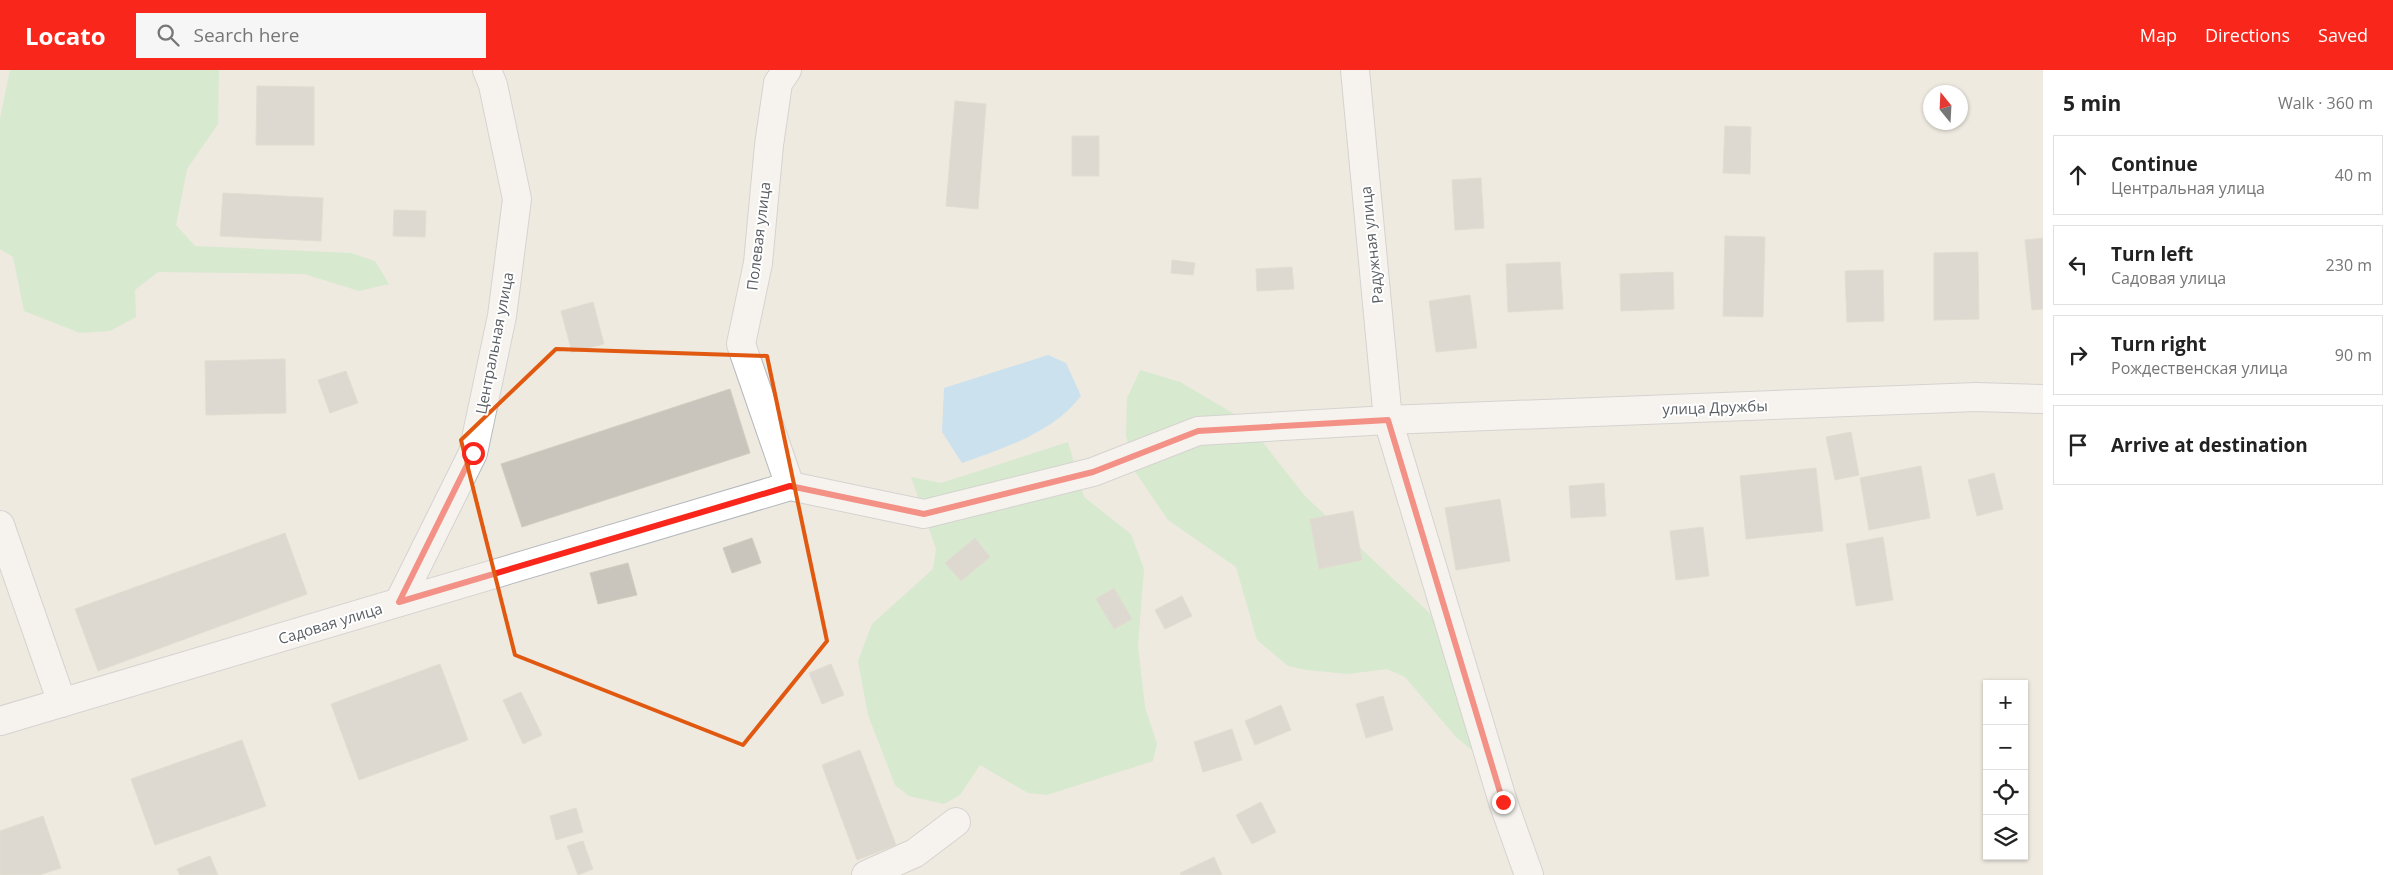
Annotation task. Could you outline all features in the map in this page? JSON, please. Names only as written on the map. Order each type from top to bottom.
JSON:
[{"type":"street","name":"Центральная улица","points":[[399,602],[473,453],[502,316],[516,199],[494,85],[487,70]]},
{"type":"street","name":"Полевая улица","points":[[787,70],[778,83],[768,145],[758,263],[741,344],[790,486]]},
{"type":"street","name":"Радужная улица","points":[[1355,70],[1388,420],[1503,802],[1530,875]]},
{"type":"street","name":"улица Дружбы","points":[[1388,420],[1976,397],[2043,399]]},
{"type":"street","name":"Садовая улица","points":[[0,721],[790,486],[924,514],[1093,472],[1198,431],[1388,420]]},
{"type":"street","points":[[0,525],[62,703]]},
{"type":"street","points":[[866,875],[915,853],[956,822]]},
{"type":"highlighted area","points":[[556,349],[767,356],[827,641],[743,745],[515,655],[461,440]]},
{"type":"green space","points":[[10,70],[219,70],[218,124],[187,169],[176,225],[195,246],[351,253],[375,261],[389,284],[359,291],[304,274],[158,272],[135,290],[136,317],[110,331],[80,333],[24,311],[13,257],[0,249],[0,119]]},
{"type":"green space","points":[[1140,370],[1180,382],[1246,421],[1305,496],[1473,654],[1487,763],[1456,737],[1405,677],[1387,669],[1348,674],[1288,666],[1257,640],[1236,567],[1168,520],[1136,473],[1126,436],[1127,398]]},
{"type":"green space","points":[[1068,442],[1084,497],[1131,534],[1144,569],[1138,646],[1145,707],[1157,744],[1153,761],[1047,795],[1028,793],[980,765],[960,795],[944,804],[909,796],[895,785],[868,715],[858,661],[872,624],[933,569],[936,549],[911,477],[941,483]]},
{"type":"water","points":[[1048,355],[1066,363],[1081,396],[1069,409],[1042,430],[1011,445],[962,463],[942,432],[944,388]]},
{"type":"building","points":[[257,86],[314,87],[314,145],[256,145]]},
{"type":"building","points":[[955,101],[986,104],[978,209],[946,206]]},
{"type":"building","points":[[1725,126],[1751,127],[1750,174],[1723,173]]},
{"type":"building","points":[[1072,136],[1099,136],[1099,176],[1072,176]]},
{"type":"building","points":[[1481,178],[1484,228],[1455,230],[1452,180]]},
{"type":"building","points":[[223,193],[323,198],[321,241],[220,236]]},
{"type":"building","points":[[394,210],[426,211],[425,237],[393,236]]},
{"type":"building","points":[[1725,236],[1765,237],[1763,317],[1723,316]]},
{"type":"building","points":[[2043,238],[2043,309],[2032,310],[2025,240]]},
{"type":"building","points":[[1978,252],[1979,319],[1934,320],[1934,253]]},
{"type":"building","points":[[1172,260],[1195,263],[1193,275],[1171,273]]},
{"type":"building","points":[[1560,262],[1563,309],[1508,312],[1506,264]]},
{"type":"building","points":[[1292,267],[1294,289],[1257,291],[1256,269]]},
{"type":"building","points":[[1883,270],[1884,321],[1847,322],[1845,271]]},
{"type":"building","points":[[1673,272],[1674,309],[1621,311],[1620,274]]},
{"type":"building","points":[[1470,295],[1477,348],[1436,352],[1429,301]]},
{"type":"building","points":[[593,302],[604,344],[572,352],[561,311]]},
{"type":"building","points":[[285,359],[286,413],[206,415],[205,361]]},
{"type":"building","points":[[346,371],[358,403],[330,413],[318,380]]},
{"type":"building","points":[[730,389],[750,453],[522,527],[501,464]]},
{"type":"building","points":[[1851,432],[1859,475],[1835,480],[1826,437]]},
{"type":"building","points":[[1921,466],[1930,518],[1869,530],[1860,478]]},
{"type":"building","points":[[1816,468],[1823,531],[1746,539],[1740,476]]},
{"type":"building","points":[[1994,473],[2003,509],[1977,516],[1968,480]]},
{"type":"building","points":[[1604,483],[1606,516],[1571,518],[1569,486]]},
{"type":"building","points":[[1500,499],[1510,561],[1456,570],[1445,508]]},
{"type":"building","points":[[1353,511],[1362,560],[1319,569],[1310,519]]},
{"type":"building","points":[[1703,527],[1709,576],[1676,580],[1670,531]]},
{"type":"building","points":[[285,533],[307,594],[98,671],[75,609]]},
{"type":"building","points":[[1883,537],[1893,600],[1856,606],[1846,544]]},
{"type":"building","points":[[752,538],[761,563],[732,573],[723,548]]},
{"type":"building","points":[[975,538],[990,557],[961,581],[945,563]]},
{"type":"building","points":[[628,563],[637,595],[598,604],[590,573]]},
{"type":"building","points":[[1114,588],[1132,619],[1114,629],[1096,599]]},
{"type":"building","points":[[1182,596],[1192,616],[1165,629],[1155,610]]},
{"type":"building","points":[[440,664],[468,740],[359,780],[331,704]]},
{"type":"building","points":[[831,664],[844,695],[822,704],[809,673]]},
{"type":"building","points":[[521,692],[542,735],[523,744],[503,700]]},
{"type":"building","points":[[1383,696],[1393,730],[1366,738],[1356,704]]},
{"type":"building","points":[[1281,705],[1291,730],[1255,745],[1245,721]]},
{"type":"building","points":[[1232,729],[1242,760],[1203,772],[1194,742]]},
{"type":"building","points":[[242,740],[266,806],[155,845],[131,779]]},
{"type":"building","points":[[860,750],[896,845],[857,860],[822,765]]},
{"type":"building","points":[[1261,802],[1276,832],[1252,844],[1236,815]]},
{"type":"building","points":[[576,808],[583,832],[556,840],[550,816]]},
{"type":"building","points":[[43,816],[61,868],[39,875],[0,875],[0,831]]},
{"type":"building","points":[[583,841],[593,869],[578,875],[567,846]]},
{"type":"building","points":[[210,856],[218,875],[180,875],[177,869]]},
{"type":"building","points":[[1214,857],[1222,875],[1181,875],[1180,873]]},
{"type":"route","points":[[473,453],[399,602],[790,486],[924,514],[1093,472],[1198,431],[1388,420],[1503,802]]}]
